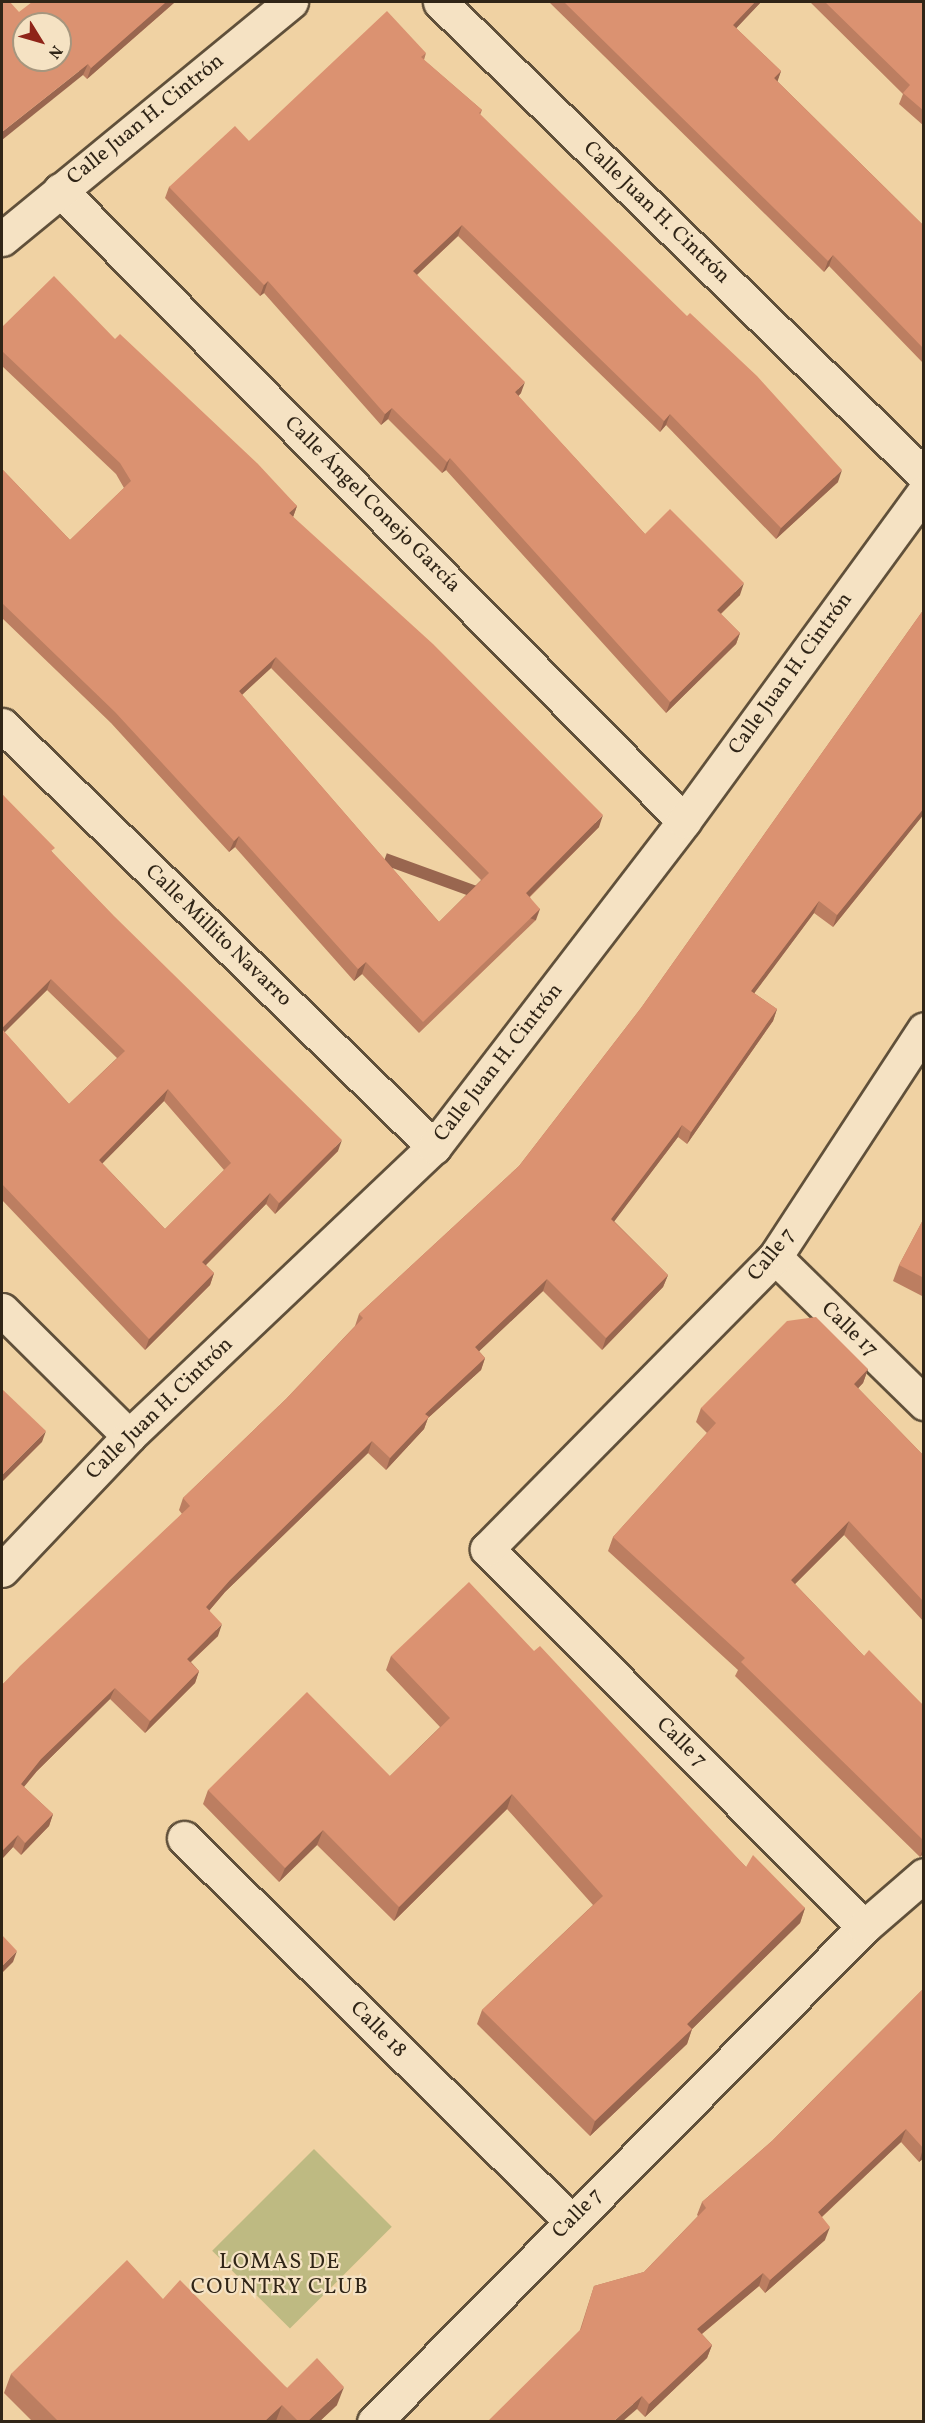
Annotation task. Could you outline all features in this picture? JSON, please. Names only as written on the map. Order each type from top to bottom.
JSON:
[{"type":"street","name":"Calle Juan H. Cintrón","points":[[2,239],[291,2]]},
{"type":"street","name":"Calle Juan H. Cintrón","points":[[440,2],[924,475]]},
{"type":"street","name":"Calle Ángel Conejo García","points":[[60,190],[684,821]]},
{"type":"street","name":"Calle Juan H. Cintrón","points":[[2,1570],[129,1436],[434,1147],[684,821],[924,492]]},
{"type":"street","name":"Calle Millito Navarro","points":[[2,725],[434,1147]]},
{"type":"street","name":"Calle 7","points":[[374,2421],[864,1927],[487,1549],[775,1257],[924,1029]]},
{"type":"street","name":"Calle 17","points":[[775,1257],[924,1403]]},
{"type":"street","points":[[2,1311],[129,1436]]},
{"type":"street","name":"Calle 18","points":[[184,1838],[571,2221]]},
{"type":"street","points":[[864,1927],[924,1875]]},
{"type":"shaded area","points":[[314,2149],[392,2227],[290,2329],[212,2251]]},
{"type":"building","points":[[2,2],[10,2],[19,12],[32,2],[166,2],[91,68],[88,64],[2,132]]},
{"type":"building","points":[[564,2],[755,2],[733,25],[781,71],[774,78],[924,226],[924,349],[833,255],[828,261]]},
{"type":"building","points":[[825,2],[924,2],[924,111],[903,93],[910,85]]},
{"type":"building","points":[[387,11],[426,53],[421,57],[482,110],[479,113],[687,316],[690,313],[757,376],[842,470],[781,528],[670,414],[664,421],[462,225],[413,271],[525,382],[515,392],[645,534],[670,509],[744,583],[717,610],[740,633],[670,702],[450,458],[447,462],[392,408],[385,414],[268,281],[264,285],[169,187],[235,126],[249,141]]},
{"type":"building","points":[[54,276],[115,339],[120,334],[258,464],[297,506],[289,513],[433,644],[603,815],[526,893],[540,909],[423,1022],[366,962],[358,969],[239,836],[234,841],[115,712],[2,603],[2,469],[70,540],[131,481],[120,463],[2,351],[2,327]],"holes":[[[276,657],[489,873],[439,922],[239,691]]]},
{"type":"building","points":[[924,609],[924,808],[837,915],[819,901],[751,991],[777,1009],[691,1132],[682,1125],[611,1219],[668,1275],[606,1338],[547,1279],[475,1347],[485,1358],[425,1414],[429,1417],[390,1458],[372,1441],[230,1580],[206,1607],[222,1624],[187,1659],[199,1671],[150,1721],[115,1688],[41,1759],[21,1784],[53,1814],[25,1843],[18,1835],[2,1851],[2,1685],[190,1506],[183,1498],[286,1399],[363,1318],[359,1314],[519,1166],[641,1008]]},
{"type":"building","points":[[2,794],[55,848],[51,851],[114,916],[342,1140],[279,1203],[270,1193],[202,1262],[214,1273],[149,1339],[2,1184],[2,1029],[69,1104],[125,1051],[51,979],[2,1028]],"holes":[[[168,1089],[231,1163],[165,1229],[99,1160]]]},
{"type":"building","points":[[924,1218],[924,1278],[899,1265]]},
{"type":"building","points":[[816,1317],[868,1369],[854,1384],[924,1456],[924,1602],[849,1521],[791,1580],[864,1656],[869,1650],[924,1706],[924,1841],[741,1662],[745,1658],[613,1537],[716,1423],[701,1408],[787,1321]]},
{"type":"building","points":[[2,1389],[46,1431],[2,1475]]},
{"type":"building","points":[[469,1582],[534,1651],[540,1646],[746,1867],[753,1855],[805,1908],[687,2024],[692,2029],[595,2121],[482,2010],[603,1896],[512,1794],[399,1907],[323,1830],[285,1868],[208,1790],[307,1692],[390,1776],[450,1718],[391,1656]]},
{"type":"building","points":[[2,1935],[17,1951],[2,1966]]},
{"type":"building","points":[[924,1988],[924,2149],[906,2129],[818,2212],[830,2227],[770,2280],[763,2273],[697,2329],[712,2345],[649,2404],[642,2396],[614,2421],[488,2421],[581,2329],[594,2286],[644,2272],[706,2208],[702,2202],[772,2141]]},
{"type":"building","points":[[127,2260],[163,2299],[180,2280],[287,2388],[317,2358],[344,2387],[308,2421],[298,2421],[282,2405],[265,2421],[58,2421],[11,2374]]},
{"type":"district","name":"LOMAS DE COUNTRY CLUB","points":[[280,2274]]}]
